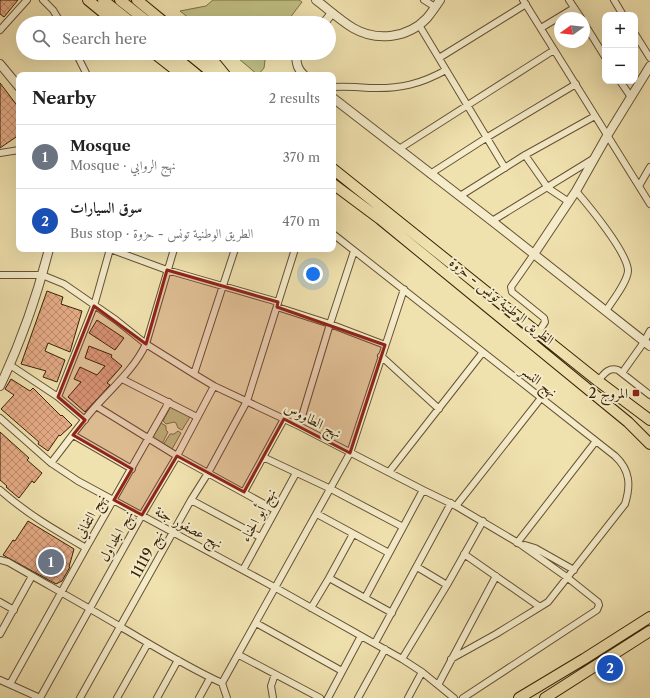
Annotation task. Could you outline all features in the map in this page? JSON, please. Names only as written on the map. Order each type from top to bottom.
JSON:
[{"type":"highway","points":[[88,0],[107,16]]},
{"type":"highway","points":[[103,0],[123,16]]},
{"type":"highway","points":[[120,0],[141,16]]},
{"type":"highway","points":[[137,0],[156,16]]},
{"type":"highway","points":[[163,60],[178,72]]},
{"type":"highway","points":[[179,60],[193,72]]},
{"type":"highway","points":[[197,60],[212,72]]},
{"type":"highway","points":[[211,60],[223,72]]},
{"type":"highway","name":"الطريق الوطنية تونس - حزوة","points":[[336,171],[598,381],[650,420]]},
{"type":"highway","name":"الطريق الوطنية تونس - حزوة","points":[[336,186],[380,219],[628,422],[650,444]]},
{"type":"highway","points":[[519,698],[584,660],[650,617]]},
{"type":"highway","points":[[545,698],[650,631]]},
{"type":"street","points":[[0,30],[26,0]]},
{"type":"street","points":[[43,0],[57,16]]},
{"type":"street","points":[[316,0],[353,28],[366,34],[376,36],[397,35],[411,30],[428,17],[440,0]]},
{"type":"street","points":[[424,0],[435,8]]},
{"type":"street","points":[[614,0],[621,12]]},
{"type":"street","points":[[439,58],[524,2],[650,204]]},
{"type":"street","points":[[541,28],[572,2],[578,12]]},
{"type":"street","points":[[419,25],[505,168]]},
{"type":"street","points":[[590,33],[602,52]]},
{"type":"street","points":[[638,39],[650,58]]},
{"type":"street","points":[[399,149],[554,50]]},
{"type":"street","points":[[80,60],[86,72]]},
{"type":"street","points":[[296,60],[300,72]]},
{"type":"street","points":[[0,64],[16,83]]},
{"type":"street","points":[[538,333],[545,322],[544,318],[514,294],[511,287],[576,191],[607,136],[650,66]]},
{"type":"street","points":[[336,87],[405,87],[430,79],[446,70]]},
{"type":"street","points":[[430,174],[486,138],[576,84]]},
{"type":"street","points":[[622,84],[631,97]]},
{"type":"street","points":[[336,100],[492,221],[647,344]]},
{"type":"street","points":[[460,196],[525,155],[595,116]]},
{"type":"street","points":[[0,153],[16,150]]},
{"type":"street","points":[[525,155],[548,188],[569,202]]},
{"type":"street","points":[[492,221],[595,158]]},
{"type":"street","points":[[639,186],[650,167]]},
{"type":"street","points":[[576,191],[608,233],[624,256],[627,264],[628,271],[623,283],[606,311]]},
{"type":"street","name":"نهج النسر","points":[[336,236],[404,288],[596,441],[622,463],[626,471],[629,482],[625,504],[548,602],[452,659]]},
{"type":"street","points":[[299,426],[354,251]]},
{"type":"street","points":[[0,386],[27,324],[48,252]]},
{"type":"street","points":[[58,397],[94,306],[109,252]]},
{"type":"street","points":[[118,252],[167,270],[223,286],[385,345]]},
{"type":"street","points":[[51,464],[96,406],[122,379],[140,357],[146,344],[173,252]]},
{"type":"street","points":[[194,374],[234,252]]},
{"type":"street","name":"نهج 11119","points":[[80,698],[191,500],[208,473],[247,401],[294,252]]},
{"type":"street","name":"نهج الطاووس","points":[[0,275],[42,275],[64,284],[116,320],[146,344],[214,386],[299,426],[454,505],[519,543],[568,578],[598,602],[599,608],[595,612],[463,698]]},
{"type":"street","points":[[222,683],[239,655],[350,453],[404,288]]},
{"type":"street","points":[[622,373],[647,344],[650,331]]},
{"type":"street","points":[[389,472],[483,352]]},
{"type":"street","points":[[381,356],[439,409]]},
{"type":"street","points":[[10,365],[58,397],[85,420]]},
{"type":"street","points":[[598,381],[609,369],[614,369],[622,373],[650,396]]},
{"type":"street","points":[[122,379],[197,417]]},
{"type":"street","name":"نهج الجداول","points":[[40,698],[142,515],[177,456],[214,386]]},
{"type":"street","points":[[375,644],[416,567],[454,505],[541,398]]},
{"type":"street","name":"نهج التفاني","points":[[10,684],[169,402]]},
{"type":"street","points":[[96,406],[177,456],[275,510]]},
{"type":"street","name":"نهج عصفور جنة","points":[[0,418],[51,464],[78,481],[385,649],[422,672],[454,698]]},
{"type":"street","points":[[244,492],[284,419]]},
{"type":"street","points":[[72,435],[132,469]]},
{"type":"street","points":[[574,570],[534,548],[519,543],[596,441]]},
{"type":"street","points":[[263,457],[331,489],[403,527]]},
{"type":"street","name":"نهج أبو الحناء","points":[[243,570],[296,473]]},
{"type":"street","points":[[0,490],[36,518],[86,548]]},
{"type":"street","points":[[365,598],[423,490]]},
{"type":"street","points":[[191,500],[260,537]]},
{"type":"street","points":[[317,514],[389,553]]},
{"type":"street","points":[[402,659],[447,585],[482,521]]},
{"type":"street","points":[[311,608],[353,534]]},
{"type":"street","points":[[464,554],[540,607]]},
{"type":"street","points":[[0,560],[8,562],[62,591],[120,627],[210,678],[222,683],[227,698]]},
{"type":"street","points":[[416,567],[447,585]]},
{"type":"street","points":[[0,634],[32,576]]},
{"type":"street","points":[[438,685],[496,576]]},
{"type":"street","points":[[329,578],[392,613]]},
{"type":"street","points":[[0,602],[14,610]]},
{"type":"street","points":[[256,623],[342,671]]},
{"type":"street","points":[[328,698],[361,636]]},
{"type":"street","points":[[117,698],[148,643]]},
{"type":"street","points":[[358,698],[385,649]]},
{"type":"street","points":[[239,655],[320,698]]},
{"type":"street","points":[[157,698],[178,660]]},
{"type":"street","points":[[408,698],[422,672]]},
{"type":"street","points":[[273,698],[270,686],[275,674]]},
{"type":"street","points":[[199,698],[210,678]]},
{"type":"street","points":[[0,680],[40,698]]},
{"type":"highlighted area","points":[[167,270],[278,302],[277,307],[385,345],[350,453],[284,419],[244,492],[177,456],[142,515],[114,500],[132,469],[73,435],[85,420],[58,397],[94,306],[146,344]]},
{"type":"green space","points":[[213,0],[299,0],[302,2],[291,16],[186,16],[180,11],[206,6]]},
{"type":"green space","points":[[240,60],[265,60],[264,68],[261,72],[254,72]]},
{"type":"green space","points":[[171,406],[190,417],[182,430],[178,428],[174,422],[166,424],[163,421]]},
{"type":"green space","points":[[161,423],[166,426],[166,430],[168,432],[162,444],[152,437]]},
{"type":"green space","points":[[178,431],[181,433],[171,451],[163,445],[170,434],[174,434]]},
{"type":"building","points":[[0,0],[18,0],[4,17],[0,14]]},
{"type":"building","points":[[0,83],[16,104],[16,137],[0,148]]},
{"type":"building","points":[[47,291],[63,297],[61,304],[82,311],[70,352],[48,343],[45,351],[65,360],[57,382],[43,377],[46,371],[21,364]]},
{"type":"building","points":[[97,320],[124,338],[115,350],[89,333]]},
{"type":"building","points":[[89,346],[112,355],[111,357],[122,366],[107,383],[110,385],[85,412],[68,397],[81,382],[74,379],[80,367],[97,375],[105,366],[85,358]]},
{"type":"building","points":[[11,379],[30,391],[33,388],[72,425],[60,436],[59,435],[48,451],[38,444],[39,442],[1,409],[14,395],[5,389]]},
{"type":"building","points":[[0,432],[29,458],[27,460],[42,473],[34,483],[32,481],[19,498],[0,480]]},
{"type":"building","points":[[28,521],[74,549],[70,567],[62,581],[56,584],[3,555],[13,540],[15,541]]},
{"type":"place","name":"المروج 2","points":[[636,393]]},
{"type":"place","name":"Mosque","points":[[51,562]]},
{"type":"place","name":"سوق السيارات","points":[[610,668]]}]
